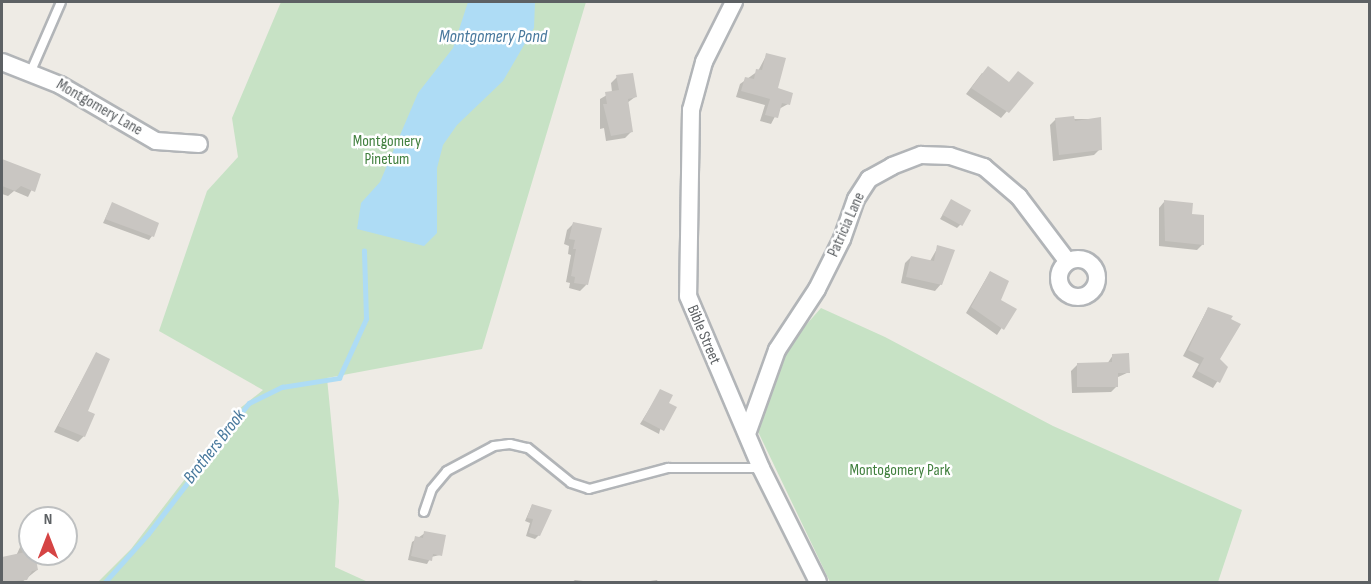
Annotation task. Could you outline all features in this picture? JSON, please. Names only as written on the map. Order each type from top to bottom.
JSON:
[{"type":"street","name":"Bible Street","points":[[734,2],[704,62],[693,98],[686,282],[695,321],[748,431],[761,468],[818,582]]},
{"type":"street","name":"Montgomery Lane","points":[[2,62],[31,71],[156,141],[199,144]]},
{"type":"street","name":"Patricia Lane","points":[[748,431],[777,350],[817,289],[842,239],[856,199],[869,179],[892,165],[921,155],[950,156],[984,167],[1019,197],[1068,262]]},
{"type":"lane","points":[[31,71],[61,2]]},
{"type":"lane","points":[[424,512],[432,489],[447,471],[494,446],[510,444],[528,448],[572,483],[589,489],[668,468],[761,468]]},
{"type":"green space","name":"Montgomery Pinetum","points":[[281,2],[586,2],[482,349],[327,378],[339,501],[335,567],[368,582],[98,582],[131,549],[239,409],[263,390],[159,331],[207,191],[238,157],[232,118]]},
{"type":"green space","name":"Montogomery Park","points":[[821,308],[885,337],[1053,426],[1242,510],[1218,582],[830,582],[751,417],[790,343]]},
{"type":"water","name":"Montgomery Pond","points":[[468,2],[535,2],[534,28],[503,81],[457,125],[443,145],[437,168],[437,233],[424,246],[357,229],[361,203],[380,182],[418,93],[453,48]]},
{"type":"building","points":[[766,53],[786,58],[778,88],[793,93],[790,105],[782,103],[778,118],[765,115],[770,99],[741,91],[745,77],[754,79],[756,69],[762,70]]},
{"type":"building","points":[[988,66],[1009,82],[1018,71],[1034,83],[1009,113],[971,88]]},
{"type":"building","points":[[633,73],[637,97],[628,99],[633,132],[611,136],[603,104],[607,104],[605,92],[619,90],[616,75]]},
{"type":"building","points":[[1074,116],[1075,121],[1101,117],[1102,150],[1059,155],[1055,118]]},
{"type":"building","points":[[2,159],[41,174],[35,192],[21,186],[15,191],[2,186]]},
{"type":"building","points":[[951,199],[971,210],[962,226],[942,215]]},
{"type":"building","points":[[1164,200],[1193,203],[1192,214],[1204,215],[1204,245],[1165,241]]},
{"type":"building","points":[[112,202],[159,223],[154,237],[105,219]]},
{"type":"building","points":[[573,222],[602,228],[588,285],[574,283],[575,277],[571,276],[576,249],[573,249],[575,240],[569,239]]},
{"type":"building","points":[[937,245],[955,250],[942,285],[906,277],[911,256],[934,261]]},
{"type":"building","points":[[990,271],[1009,281],[1001,300],[1017,309],[1004,330],[971,307]]},
{"type":"building","points":[[1208,307],[1233,316],[1231,319],[1241,324],[1220,359],[1228,367],[1220,383],[1197,371],[1204,358],[1188,350]]},
{"type":"building","points":[[96,352],[110,359],[88,411],[95,414],[85,437],[58,426]]},
{"type":"building","points":[[1129,353],[1130,373],[1118,373],[1118,387],[1077,387],[1077,363],[1112,362],[1112,354]]},
{"type":"building","points":[[660,389],[673,395],[669,403],[677,407],[664,431],[643,420]]},
{"type":"building","points":[[532,504],[552,510],[540,536],[529,533],[533,519],[527,518]]},
{"type":"building","points":[[424,531],[446,535],[442,556],[433,554],[432,561],[411,556],[415,536],[423,538]]},
{"type":"building","points":[[18,554],[18,566],[37,566],[38,570],[32,571],[27,580],[2,582],[2,557]]},
{"type":"waterway","name":"Brothers Brook","points":[[105,582],[148,534],[249,403],[282,387],[339,378],[366,319],[364,251]]}]
